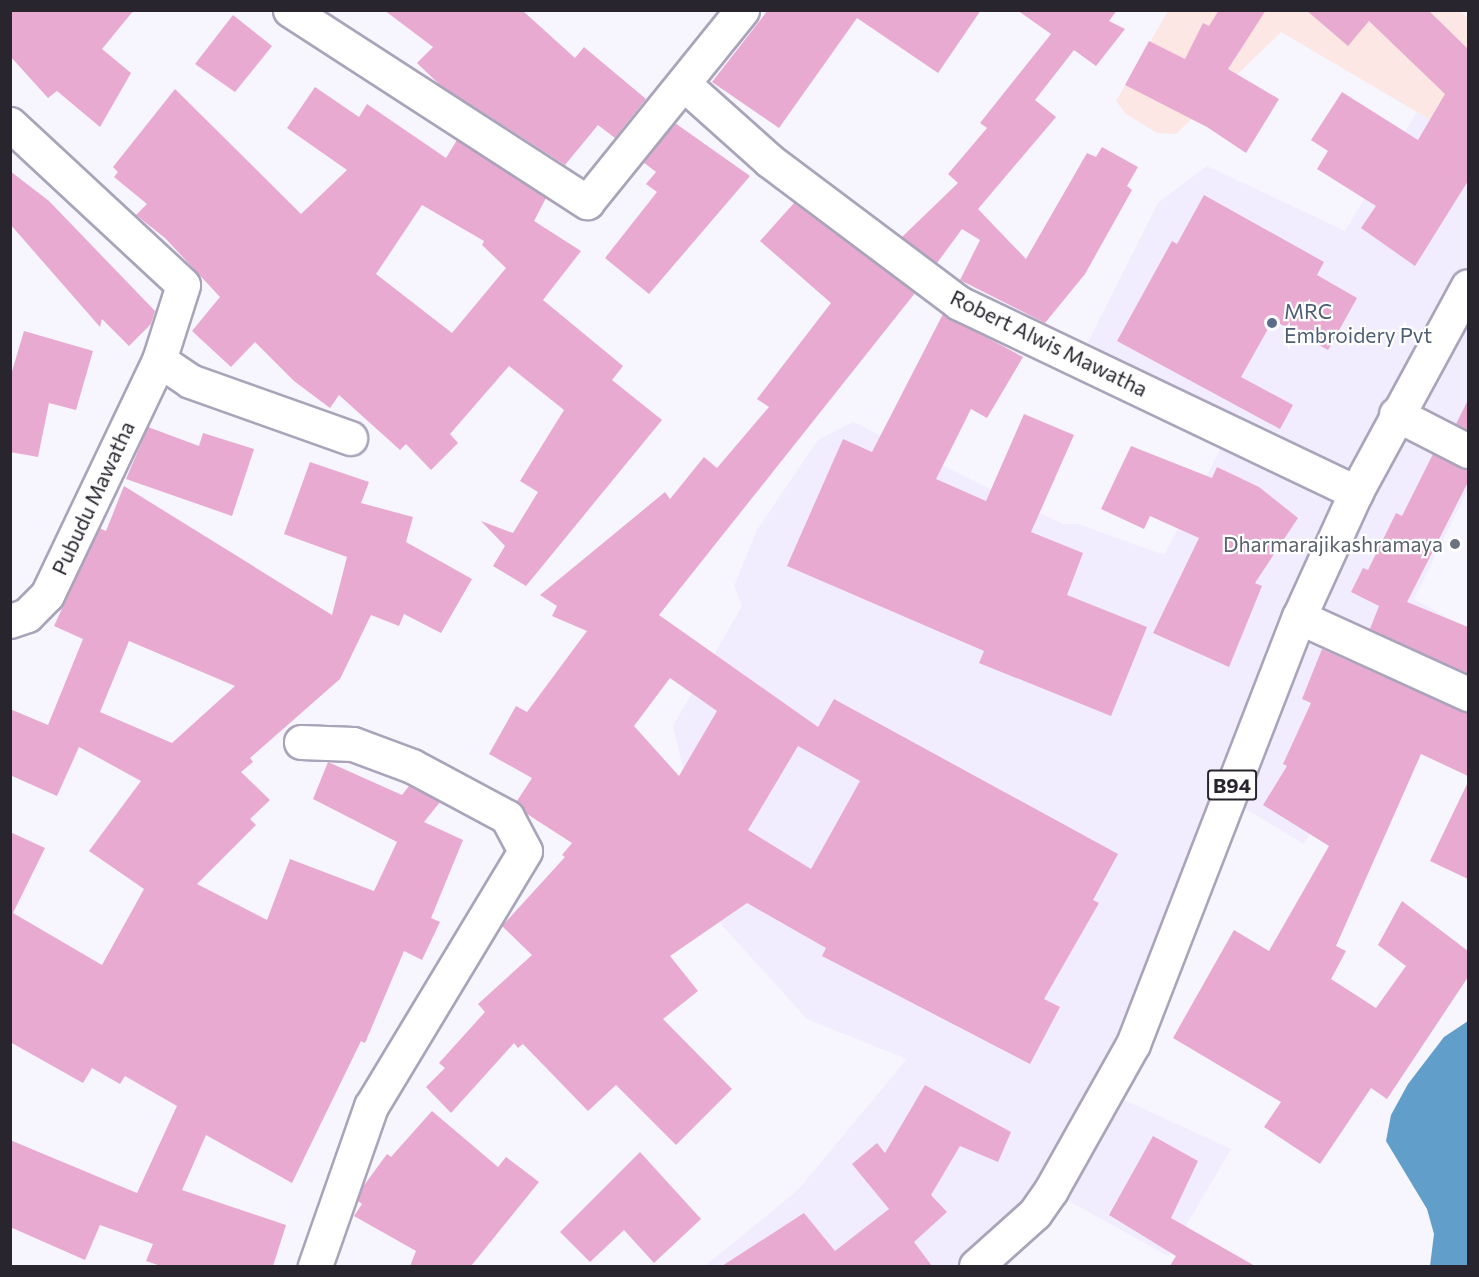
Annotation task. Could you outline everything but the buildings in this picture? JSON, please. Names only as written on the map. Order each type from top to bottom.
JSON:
[{"type":"street","points":[[290,10],[587,202],[685,85],[742,10]]},
{"type":"street","name":"Robert Alwis Mawatha","points":[[685,85],[770,161],[959,303],[1356,492]]},
{"type":"street","name":"Pubudu Mawatha","points":[[10,124],[183,285],[159,360],[47,595],[27,615],[10,621]]},
{"type":"street","name":"B94","points":[[976,1266],[1035,1214],[1095,1119],[1137,1037],[1299,617],[1356,492],[1396,414],[1468,286]]},
{"type":"street","points":[[159,360],[190,381],[350,438]]},
{"type":"street","points":[[1396,414],[1468,451]]},
{"type":"street","points":[[1299,617],[1468,694]]},
{"type":"street","points":[[301,742],[353,744],[412,766],[507,817],[525,851],[371,1106],[315,1266]]},
{"type":"shaded area","points":[[1460,10],[1468,19],[1468,142],[1281,32],[1176,134],[1157,133],[1126,114],[1116,101],[1168,11]]},
{"type":"shaded area","points":[[1417,112],[1468,142],[1468,489],[1414,599],[1453,621],[1428,676],[1403,665],[1304,844],[1228,798],[1109,1093],[1231,1149],[1168,1256],[1051,1191],[976,1266],[705,1266],[798,1190],[907,1059],[807,1019],[721,924],[673,726],[742,606],[734,586],[757,530],[818,440],[853,422],[1063,524],[1078,524],[1164,555],[1230,432],[1079,360],[1158,203],[1207,166],[1345,231]]},
{"type":"water","points":[[1468,1021],[1468,1266],[1430,1266],[1434,1234],[1427,1209],[1386,1141],[1391,1115],[1408,1084],[1444,1037]]},
{"type":"place","name":"MRC Embroidery Pvt","points":[[1272,323]]},
{"type":"place","name":"Dharmarajikashramaya","points":[[1455,544]]}]
